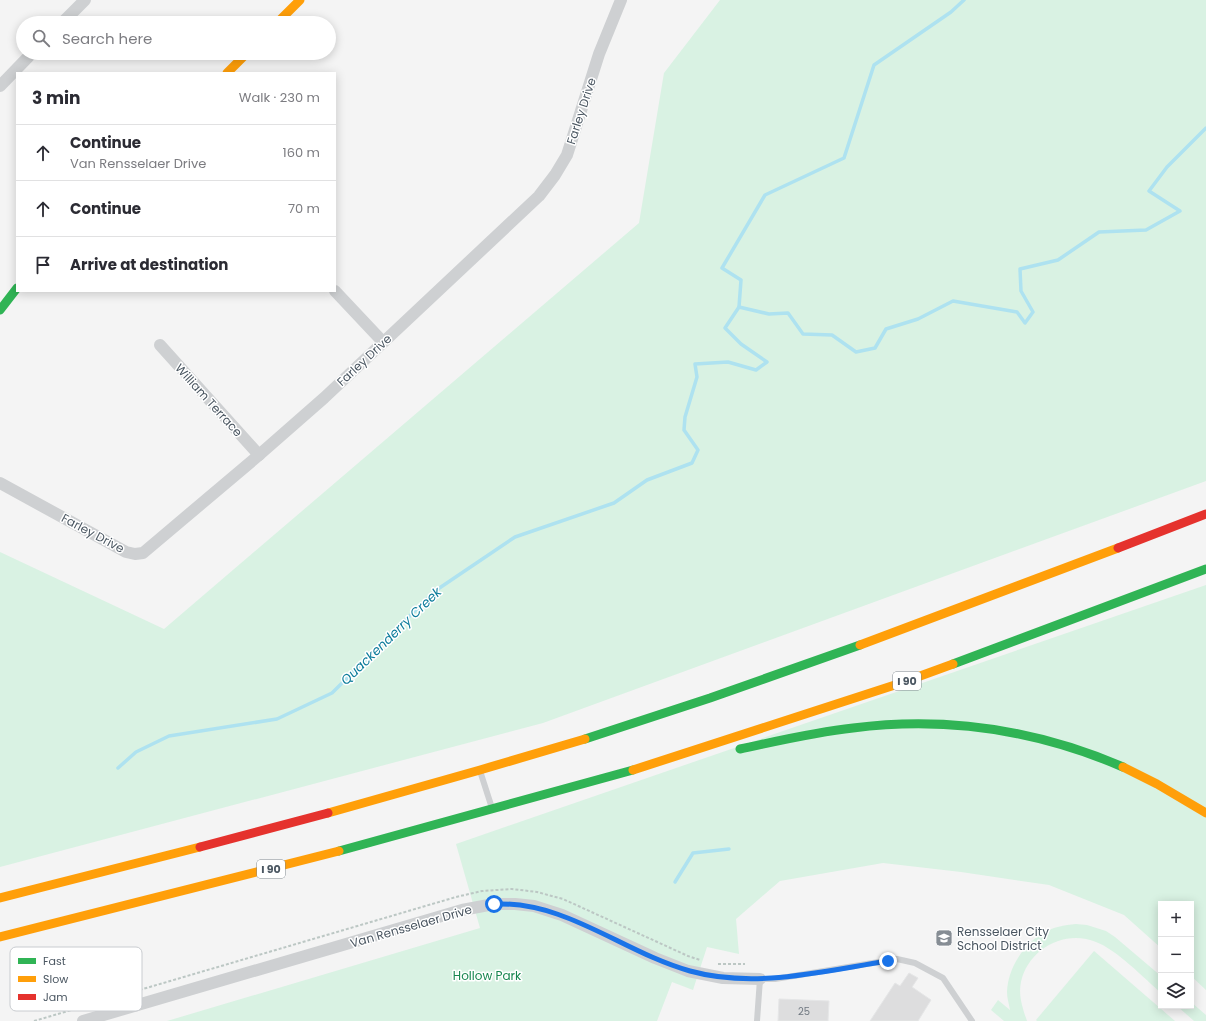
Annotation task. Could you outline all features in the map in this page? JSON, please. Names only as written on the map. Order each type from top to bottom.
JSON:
[{"type":"main road","points":[[284,16],[300,0]]},
{"type":"main road","points":[[228,72],[240,60]]},
{"type":"main road","points":[[0,310],[16,289]]},
{"type":"main road","points":[[0,898],[267,829],[480,770],[633,724],[773,676],[948,612],[1206,514]]},
{"type":"main road","name":"I 90","points":[[0,937],[348,849],[492,810],[715,744],[966,660],[1206,569]]},
{"type":"main road","points":[[734,751],[810,734],[871,726],[935,724],[996,730],[1046,740],[1096,756],[1126,768],[1156,783],[1206,813]]},
{"type":"main road","points":[[603,778],[703,757]]},
{"type":"street","points":[[69,16],[85,0]]},
{"type":"street","name":"Farley Drive","points":[[0,483],[126,552],[135,554],[143,553],[324,398],[539,196],[555,176],[566,155],[599,54],[620,0]]},
{"type":"street","points":[[0,86],[25,60]]},
{"type":"street","points":[[336,292],[383,342]]},
{"type":"street","name":"William Terrace","points":[[160,345],[259,455]]},
{"type":"street","name":"Van Rensselaer Drive","points":[[142,1004],[462,910],[494,904],[524,905],[553,912],[655,958],[688,971],[723,978],[760,979]]},
{"type":"street","name":"Van Rensselaer Drive","points":[[84,1021],[118,1011]]},
{"type":"lane","points":[[480,770],[492,810]]},
{"type":"lane","points":[[757,1021],[760,979],[775,979],[897,959],[915,963],[943,978],[972,1021]]},
{"type":"green space","points":[[720,0],[1206,0],[1206,481],[543,723],[0,867],[0,552],[164,629],[639,223],[664,73]]},
{"type":"green space","name":"Hollow Park","points":[[1206,585],[1206,990],[1194,979],[1194,901],[1158,901],[1158,945],[1124,915],[1049,885],[961,872],[883,863],[780,881],[736,919],[739,954],[707,947],[693,990],[672,982],[657,1021],[167,1021],[480,928],[456,844]]},
{"type":"green space","points":[[1076,924],[1087,925],[1106,931],[1115,937],[1158,973],[1158,990],[1113,951],[1104,946],[1084,939],[1072,938],[1060,940],[1040,951],[1031,960],[1025,970],[1021,982],[1020,992],[1021,1002],[1027,1021],[1004,1021],[991,1010],[998,1000],[1010,1010],[1007,992],[1008,983],[1010,974],[1018,958],[1029,944],[1043,933],[1063,926]]},
{"type":"green space","points":[[1094,951],[1158,1006],[1158,1009],[1161,1009],[1175,1021],[1037,1021],[1036,1020]]},
{"type":"green space","points":[[1194,1005],[1206,1015],[1206,1021],[1194,1021],[1180,1009],[1194,1009]]},
{"type":"building","points":[[909,973],[918,978],[912,987],[931,1000],[918,1021],[870,1021],[895,983],[900,986]]},
{"type":"building","points":[[779,999],[829,1001],[828,1021],[778,1021]]},
{"type":"waterway","points":[[739,307],[741,280],[722,268],[765,195],[844,158],[874,65],[951,12],[964,0]]},
{"type":"waterway","name":"Quackenderry Creek","points":[[118,768],[136,752],[169,736],[277,719],[332,693],[435,591],[515,537],[614,503],[647,480],[692,463],[698,450],[684,430],[685,417],[697,377],[695,364],[728,362],[756,370],[767,362],[741,344],[725,328],[739,307],[769,314],[788,313],[803,334],[832,335],[856,352],[875,348],[886,329],[918,319],[953,301],[1017,312],[1025,323],[1033,312],[1021,291],[1020,269],[1058,260],[1099,232],[1146,230],[1180,211],[1149,191],[1167,167],[1206,128]]},
{"type":"waterway","points":[[675,882],[693,853],[729,849]]},
{"type":"traffic: fast","points":[[0,310],[16,289]]},
{"type":"traffic: fast","points":[[953,664],[1206,569]]},
{"type":"traffic: fast","points":[[585,739],[710,698],[860,645]]},
{"type":"traffic: fast","points":[[740,749],[811,734],[853,728],[888,725],[957,725],[1025,735],[1091,754],[1123,767]]},
{"type":"traffic: fast","points":[[339,851],[633,770]]},
{"type":"traffic: slow","points":[[284,16],[300,0]]},
{"type":"traffic: slow","points":[[228,72],[240,60]]},
{"type":"traffic: slow","points":[[860,645],[1118,548]]},
{"type":"traffic: slow","points":[[633,770],[901,683],[953,664]]},
{"type":"traffic: slow","points":[[328,813],[585,739]]},
{"type":"traffic: slow","points":[[1123,767],[1157,784],[1206,813]]},
{"type":"traffic: slow","points":[[0,898],[200,847]]},
{"type":"traffic: slow","points":[[0,937],[339,851]]},
{"type":"traffic: jam","points":[[1118,548],[1206,514]]},
{"type":"traffic: jam","points":[[200,847],[328,813]]},
{"type":"place","name":"Rensselaer City School District","points":[[944,938]]},
{"type":"route","points":[[494,904],[505,903],[534,906],[553,912],[666,963],[688,971],[712,976],[734,979],[775,979],[888,961]]}]
